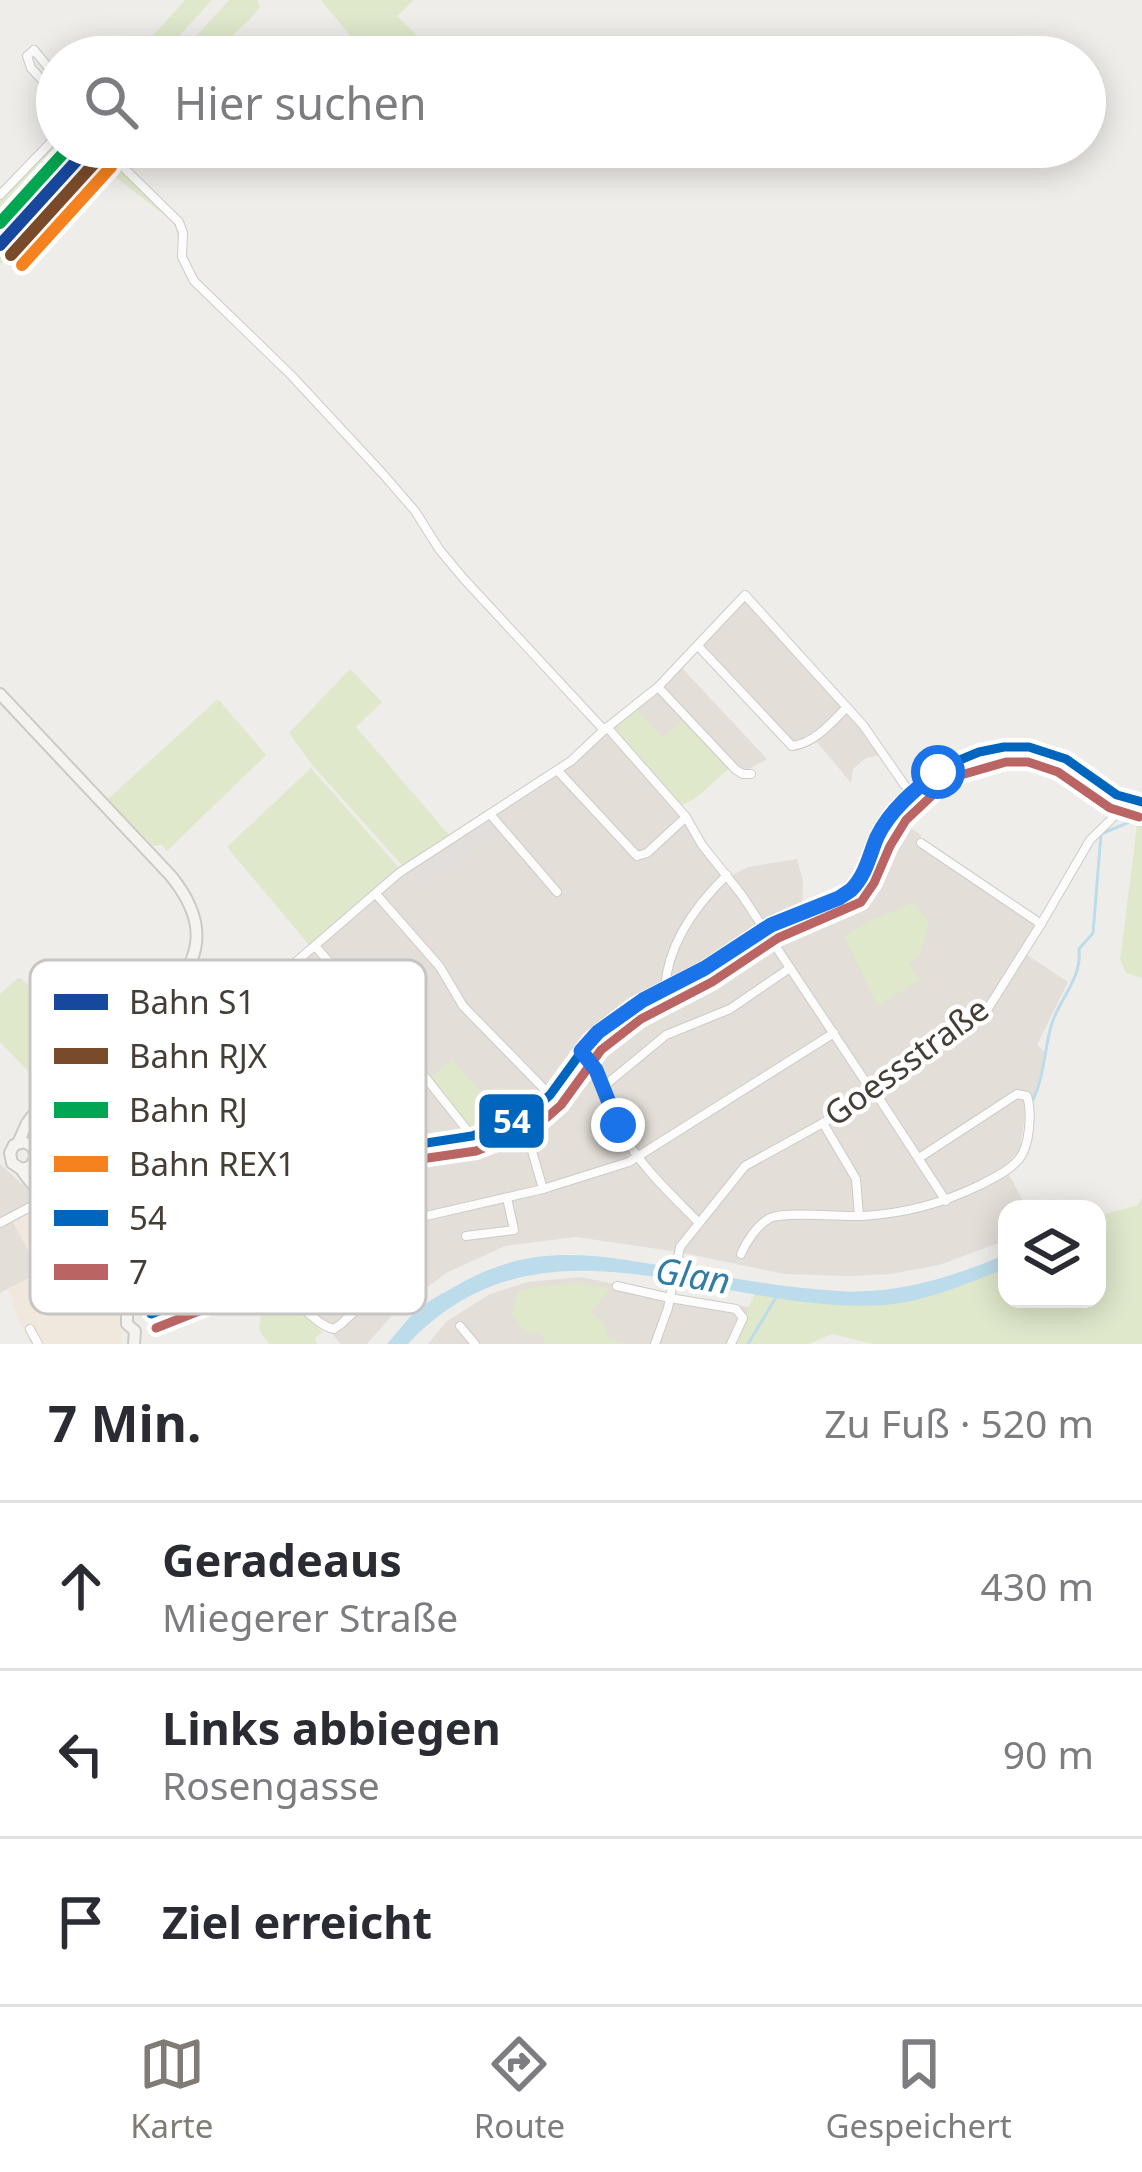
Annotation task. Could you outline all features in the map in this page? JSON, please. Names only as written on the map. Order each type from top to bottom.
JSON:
[{"type":"main road","points":[[0,694],[172,876],[190,904],[197,929],[192,960]]},
{"type":"main road","points":[[426,1144],[472,1136],[520,1119],[550,1095],[598,1032],[633,1006],[718,961],[763,929],[851,890],[883,827],[911,794],[951,764],[990,749],[1040,748],[1060,756],[1105,790],[1136,801]]},
{"type":"main road","points":[[14,1147],[12,1163],[29,1164],[30,1174]]},
{"type":"main road","points":[[134,1337],[150,1325],[152,1314]]},
{"type":"street","points":[[36,52],[27,56],[36,74]]},
{"type":"street","points":[[0,195],[36,158]]},
{"type":"street","points":[[126,168],[179,222],[182,257],[194,281],[383,473],[463,578],[686,818],[946,1201]]},
{"type":"street","points":[[299,960],[406,867],[558,770],[658,687],[745,596],[848,707],[911,794]]},
{"type":"street","points":[[698,646],[793,746],[816,737],[848,707]]},
{"type":"street","points":[[658,687],[736,770],[751,774]]},
{"type":"street","points":[[558,770],[637,856],[647,853],[686,818]]},
{"type":"street","name":"Goessstraße","points":[[655,1344],[682,1243],[748,1163],[823,1123],[987,1010],[1090,839],[1136,801]]},
{"type":"street","points":[[490,814],[557,892]]},
{"type":"street","points":[[921,843],[1041,924]]},
{"type":"street","points":[[665,988],[677,940],[703,899],[727,875]]},
{"type":"street","points":[[376,894],[440,967],[463,1006],[550,1095]]},
{"type":"street","points":[[315,946],[327,960]]},
{"type":"street","points":[[603,1087],[665,1035],[730,1009],[790,968]]},
{"type":"street","points":[[426,1216],[543,1189],[638,1157],[834,1033]]},
{"type":"street","points":[[581,1051],[596,1070],[621,1131],[638,1157],[699,1223]]},
{"type":"street","points":[[426,1078],[472,1136]]},
{"type":"street","points":[[741,1255],[758,1228],[775,1216],[859,1216],[913,1210],[946,1201],[992,1179],[1021,1156],[1028,1096],[1017,1094],[919,1158]]},
{"type":"street","points":[[520,1119],[543,1189]]},
{"type":"street","points":[[823,1123],[854,1173],[859,1216]]},
{"type":"street","points":[[466,1236],[514,1230],[507,1198]]},
{"type":"street","points":[[0,1223],[30,1207]]},
{"type":"street","points":[[617,1286],[736,1309],[743,1318],[730,1344]]},
{"type":"street","points":[[310,1314],[334,1329],[352,1314]]},
{"type":"street","points":[[460,1326],[475,1344]]},
{"type":"street","points":[[30,1329],[38,1344]]},
{"type":"shaded area","points":[[744,599],[859,724],[881,755],[866,758],[853,769],[851,783],[812,736],[791,741],[701,646]]},
{"type":"shaded area","points":[[682,668],[767,759],[740,770],[690,715],[662,738],[636,709]]},
{"type":"shaded area","points":[[608,735],[676,811],[727,878],[748,867],[797,859],[803,881],[802,917],[856,893],[896,818],[921,835],[924,849],[1033,924],[1020,950],[1068,982],[1037,1045],[1046,1053],[1034,1100],[1026,1107],[1020,1150],[1003,1167],[1022,1200],[998,1200],[998,1243],[939,1265],[850,1276],[785,1274],[576,1237],[505,1246],[446,1273],[426,1288],[426,960],[303,960],[408,871],[567,770]]},
{"type":"shaded area","points":[[488,819],[500,834],[423,882],[410,870]]},
{"type":"shaded area","points":[[0,1164],[30,1191],[30,1213],[14,1222],[30,1254],[30,1278],[0,1293]]},
{"type":"shaded area","points":[[30,1213],[30,1255],[13,1222]]},
{"type":"shaded area","points":[[581,1277],[750,1307],[733,1344],[428,1344],[447,1321],[490,1294],[528,1282]]},
{"type":"shaded area","points":[[30,1278],[30,1314],[122,1314],[121,1344],[31,1344],[8,1289]]},
{"type":"shaded area","points":[[314,1314],[393,1314],[367,1344],[340,1344]]},
{"type":"green space","points":[[185,0],[212,0],[179,36],[153,36]]},
{"type":"green space","points":[[229,0],[257,0],[260,7],[232,36],[196,36]]},
{"type":"green space","points":[[321,0],[414,0],[397,16],[417,36],[351,36]]},
{"type":"green space","points":[[36,161],[36,168],[59,168],[0,232],[0,198]]},
{"type":"green space","points":[[76,168],[89,168],[0,265],[0,251]]},
{"type":"green space","points":[[104,168],[125,168],[165,207],[181,230],[180,258],[172,221]]},
{"type":"green space","points":[[350,669],[382,702],[356,727],[449,835],[402,865],[289,733]]},
{"type":"green space","points":[[218,699],[266,755],[167,851],[162,845],[153,846],[108,799]]},
{"type":"green space","points":[[636,709],[663,737],[685,719],[730,768],[682,805],[615,731],[614,725]]},
{"type":"green space","points":[[311,768],[399,868],[309,945],[227,847]]},
{"type":"green space","points":[[1142,818],[1142,978],[1126,973],[1120,960],[1137,825]]},
{"type":"green space","points":[[913,903],[929,922],[921,955],[909,964],[920,980],[877,1006],[844,936]]},
{"type":"green space","points":[[18,978],[30,987],[30,1073],[0,1042],[0,994]]},
{"type":"green space","points":[[452,1059],[506,1120],[472,1132],[430,1078]]},
{"type":"green space","points":[[1142,1198],[1142,1344],[873,1344],[832,1334],[809,1344],[733,1344],[756,1291],[838,1300],[944,1290],[998,1271],[998,1308],[1106,1308],[1106,1214],[1138,1205]]},
{"type":"green space","points":[[580,1283],[608,1288],[591,1312],[603,1322],[609,1339],[627,1344],[544,1344],[537,1332],[527,1334],[512,1314],[518,1292]]},
{"type":"green space","points":[[261,1314],[303,1314],[322,1332],[315,1338],[317,1344],[269,1344],[259,1330]]},
{"type":"water","name":"Glan","points":[[541,1257],[625,1260],[820,1290],[882,1290],[925,1282],[998,1258],[998,1271],[931,1296],[884,1305],[822,1304],[636,1274],[575,1271],[517,1278],[461,1301],[408,1344],[387,1344],[413,1314],[426,1314],[426,1304],[441,1294],[485,1271]]},
{"type":"waterway","points":[[1033,1100],[1052,1023],[1074,978],[1079,949],[1093,933],[1101,834],[1142,817]]},
{"type":"waterway","points":[[748,1344],[778,1294]]},
{"type":"rail line","name":"RJ","points":[[0,223],[50,168]]},
{"type":"rail line","name":"S1","points":[[0,245],[70,168]]},
{"type":"rail line","name":"RJX","points":[[11,255],[90,168]]},
{"type":"rail line","name":"REX1","points":[[22,265],[110,168]]},
{"type":"transit line","name":"54","points":[[426,1143],[472,1136],[526,1116],[550,1095],[590,1040],[633,1006],[705,969],[771,925],[851,890],[894,811],[932,775],[955,762],[979,752],[1029,747],[1066,759],[1117,795],[1142,802]]},
{"type":"transit line","name":"7","points":[[426,1158],[476,1151],[535,1128],[561,1105],[601,1050],[641,1019],[712,982],[778,938],[861,902],[906,820],[961,775],[1006,762],[1028,762],[1058,772],[1110,808],[1139,817]]},
{"type":"transit line","name":"7","points":[[156,1328],[191,1314]]},
{"type":"route","points":[[618,1125],[596,1070],[581,1051],[590,1040],[643,1000],[718,961],[763,929],[851,890],[889,819],[938,772]]}]
